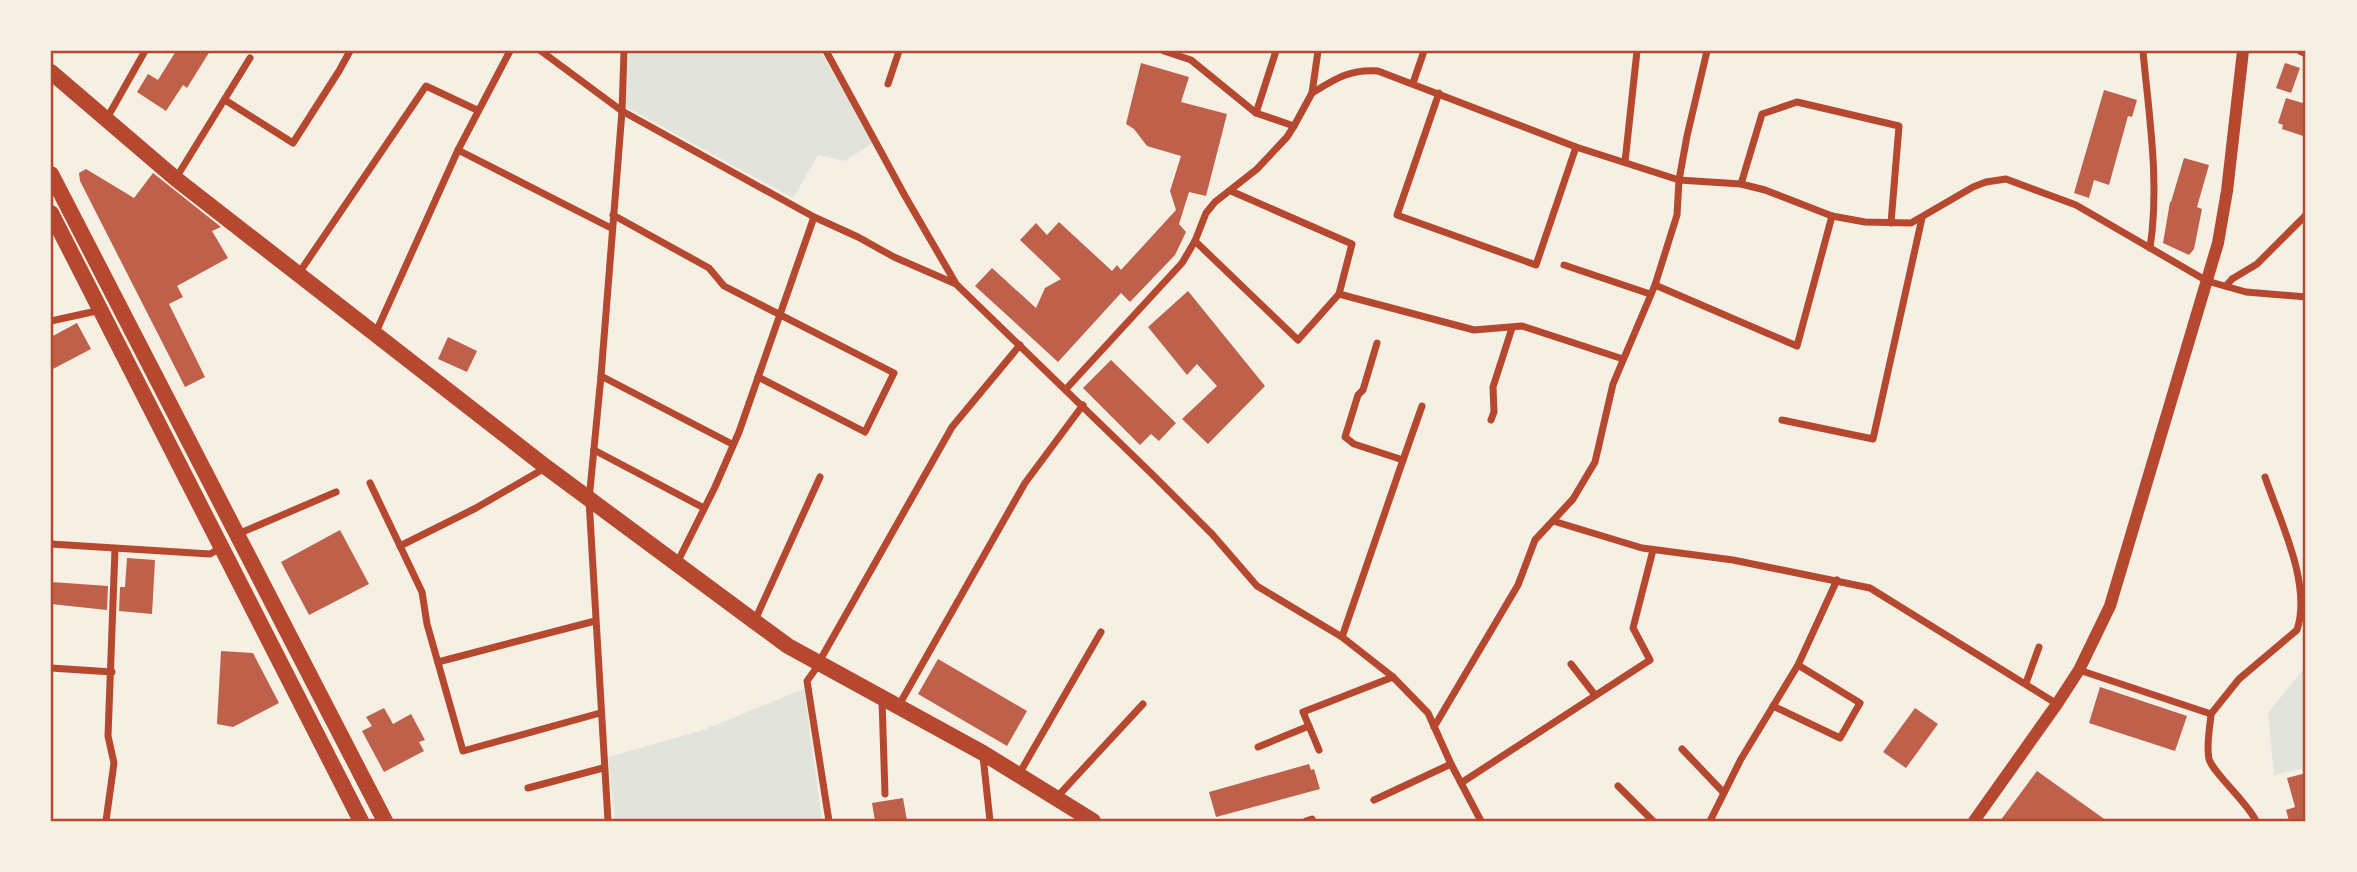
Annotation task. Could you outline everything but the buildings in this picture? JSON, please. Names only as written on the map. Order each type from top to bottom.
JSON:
[{"type":"main road","points":[[51,72],[176,178],[546,467],[788,646],[983,753],[1093,821]]},
{"type":"main road","points":[[51,174],[385,821]]},
{"type":"main road","points":[[53,222],[102,310],[361,821]]},
{"type":"street","points":[[106,120],[145,51]]},
{"type":"street","points":[[225,100],[293,143],[350,51]]},
{"type":"street","points":[[376,332],[477,110],[510,51]]},
{"type":"street","points":[[541,51],[622,111],[814,217],[956,284]]},
{"type":"street","points":[[608,821],[589,500],[622,111],[624,51]]},
{"type":"street","points":[[826,51],[956,284],[1083,405],[1212,534],[1256,586],[1342,638],[1393,677],[1428,713],[1480,821]]},
{"type":"street","points":[[888,84],[899,51]]},
{"type":"street","points":[[1164,51],[1175,52],[1191,60],[1256,113],[1294,126]]},
{"type":"street","points":[[1256,113],[1276,51]]},
{"type":"street","points":[[1066,389],[1182,263],[1195,241],[1206,213],[1264,162],[1294,126],[1312,93],[1318,51]]},
{"type":"street","points":[[1413,83],[1424,51]]},
{"type":"street","points":[[1625,163],[1637,51]]},
{"type":"street","points":[[1434,727],[1518,585],[1535,540],[1573,499],[1595,462],[1613,384],[1656,285],[1677,215],[1679,180],[1707,51]]},
{"type":"street","points":[[2143,51],[2156,191],[2150,248]]},
{"type":"street","points":[[1974,821],[2079,670],[2109,606],[2218,243],[2227,191],[2243,51]]},
{"type":"street","points":[[2300,51],[2306,54]]},
{"type":"street","points":[[176,178],[250,58]]},
{"type":"street","points":[[1312,93],[1345,74],[1378,71],[1576,147],[1679,180],[1741,184],[1832,216],[1864,222],[1911,223],[1973,187],[2006,179],[2076,205],[2207,281],[2251,293],[2306,297]]},
{"type":"street","points":[[299,273],[426,86],[477,110]]},
{"type":"street","points":[[1439,93],[1397,215],[1536,265],[1576,147]]},
{"type":"street","points":[[1741,184],[1762,114],[1797,102],[1899,126],[1891,223]]},
{"type":"street","points":[[458,150],[611,228]]},
{"type":"street","points":[[1195,241],[1298,340],[1339,294],[1353,244],[1231,191]]},
{"type":"street","points":[[612,215],[709,268],[724,286],[894,373],[865,432],[758,377]]},
{"type":"street","points":[[2226,286],[2232,279],[2257,264],[2306,215]]},
{"type":"street","points":[[1656,285],[1797,346],[1832,216]]},
{"type":"street","points":[[677,563],[723,469],[814,217]]},
{"type":"street","points":[[1782,420],[1873,439],[1922,218]]},
{"type":"street","points":[[1564,265],[1650,294]]},
{"type":"street","points":[[1339,294],[1474,330],[1522,326],[1623,359]]},
{"type":"street","points":[[51,321],[102,310]]},
{"type":"street","points":[[1491,420],[1494,412],[1493,387],[1512,328]]},
{"type":"street","points":[[1377,343],[1345,437],[1354,444],[1403,460]]},
{"type":"street","points":[[829,821],[807,681],[952,427],[1020,345]]},
{"type":"street","points":[[601,376],[732,444]]},
{"type":"street","points":[[899,705],[1025,483],[1083,405]]},
{"type":"street","points":[[1342,638],[1422,406]]},
{"type":"street","points":[[594,450],[704,508]]},
{"type":"street","points":[[400,545],[476,508],[546,467]]},
{"type":"street","points":[[754,621],[820,477]]},
{"type":"street","points":[[2256,821],[2250,809],[2210,762],[2208,747],[2211,714],[2239,679],[2297,630],[2300,620],[2304,584],[2265,477]]},
{"type":"street","points":[[370,482],[422,592],[427,624],[463,751],[600,713]]},
{"type":"street","points":[[237,534],[336,492]]},
{"type":"street","points":[[1553,521],[1642,548],[1733,560],[1870,588],[2057,704]]},
{"type":"street","points":[[51,544],[210,554],[222,548]]},
{"type":"street","points":[[106,821],[114,763],[108,736],[115,549]]},
{"type":"street","points":[[1461,783],[1650,660],[1633,628],[1653,550]]},
{"type":"street","points":[[1710,821],[1723,792],[1798,665],[1837,580]]},
{"type":"street","points":[[438,662],[595,621]]},
{"type":"street","points":[[1018,775],[1101,632]]},
{"type":"street","points":[[2026,683],[2039,647]]},
{"type":"street","points":[[1571,664],[1595,695]]},
{"type":"street","points":[[1773,706],[1840,738],[1854,716],[1860,703],[1798,665]]},
{"type":"street","points":[[51,668],[112,672]]},
{"type":"street","points":[[2079,670],[2211,714]]},
{"type":"street","points":[[1319,750],[1303,712],[1393,677]]},
{"type":"street","points":[[882,696],[885,794]]},
{"type":"street","points":[[1057,797],[1143,704]]},
{"type":"street","points":[[1258,747],[1309,726]]},
{"type":"street","points":[[1682,748],[1723,792]]},
{"type":"street","points":[[983,753],[990,821]]},
{"type":"street","points":[[1374,800],[1451,765]]},
{"type":"street","points":[[528,788],[603,768]]},
{"type":"street","points":[[1618,786],[1653,821]]},
{"type":"street","points":[[1306,821],[1312,821]]},
{"type":"shaded area","points":[[629,51],[820,51],[873,143],[845,161],[818,155],[793,198],[628,108],[624,100]]},
{"type":"shaded area","points":[[2306,666],[2306,768],[2274,775],[2268,713]]},
{"type":"shaded area","points":[[804,689],[822,821],[615,821],[608,757],[703,730]]}]
